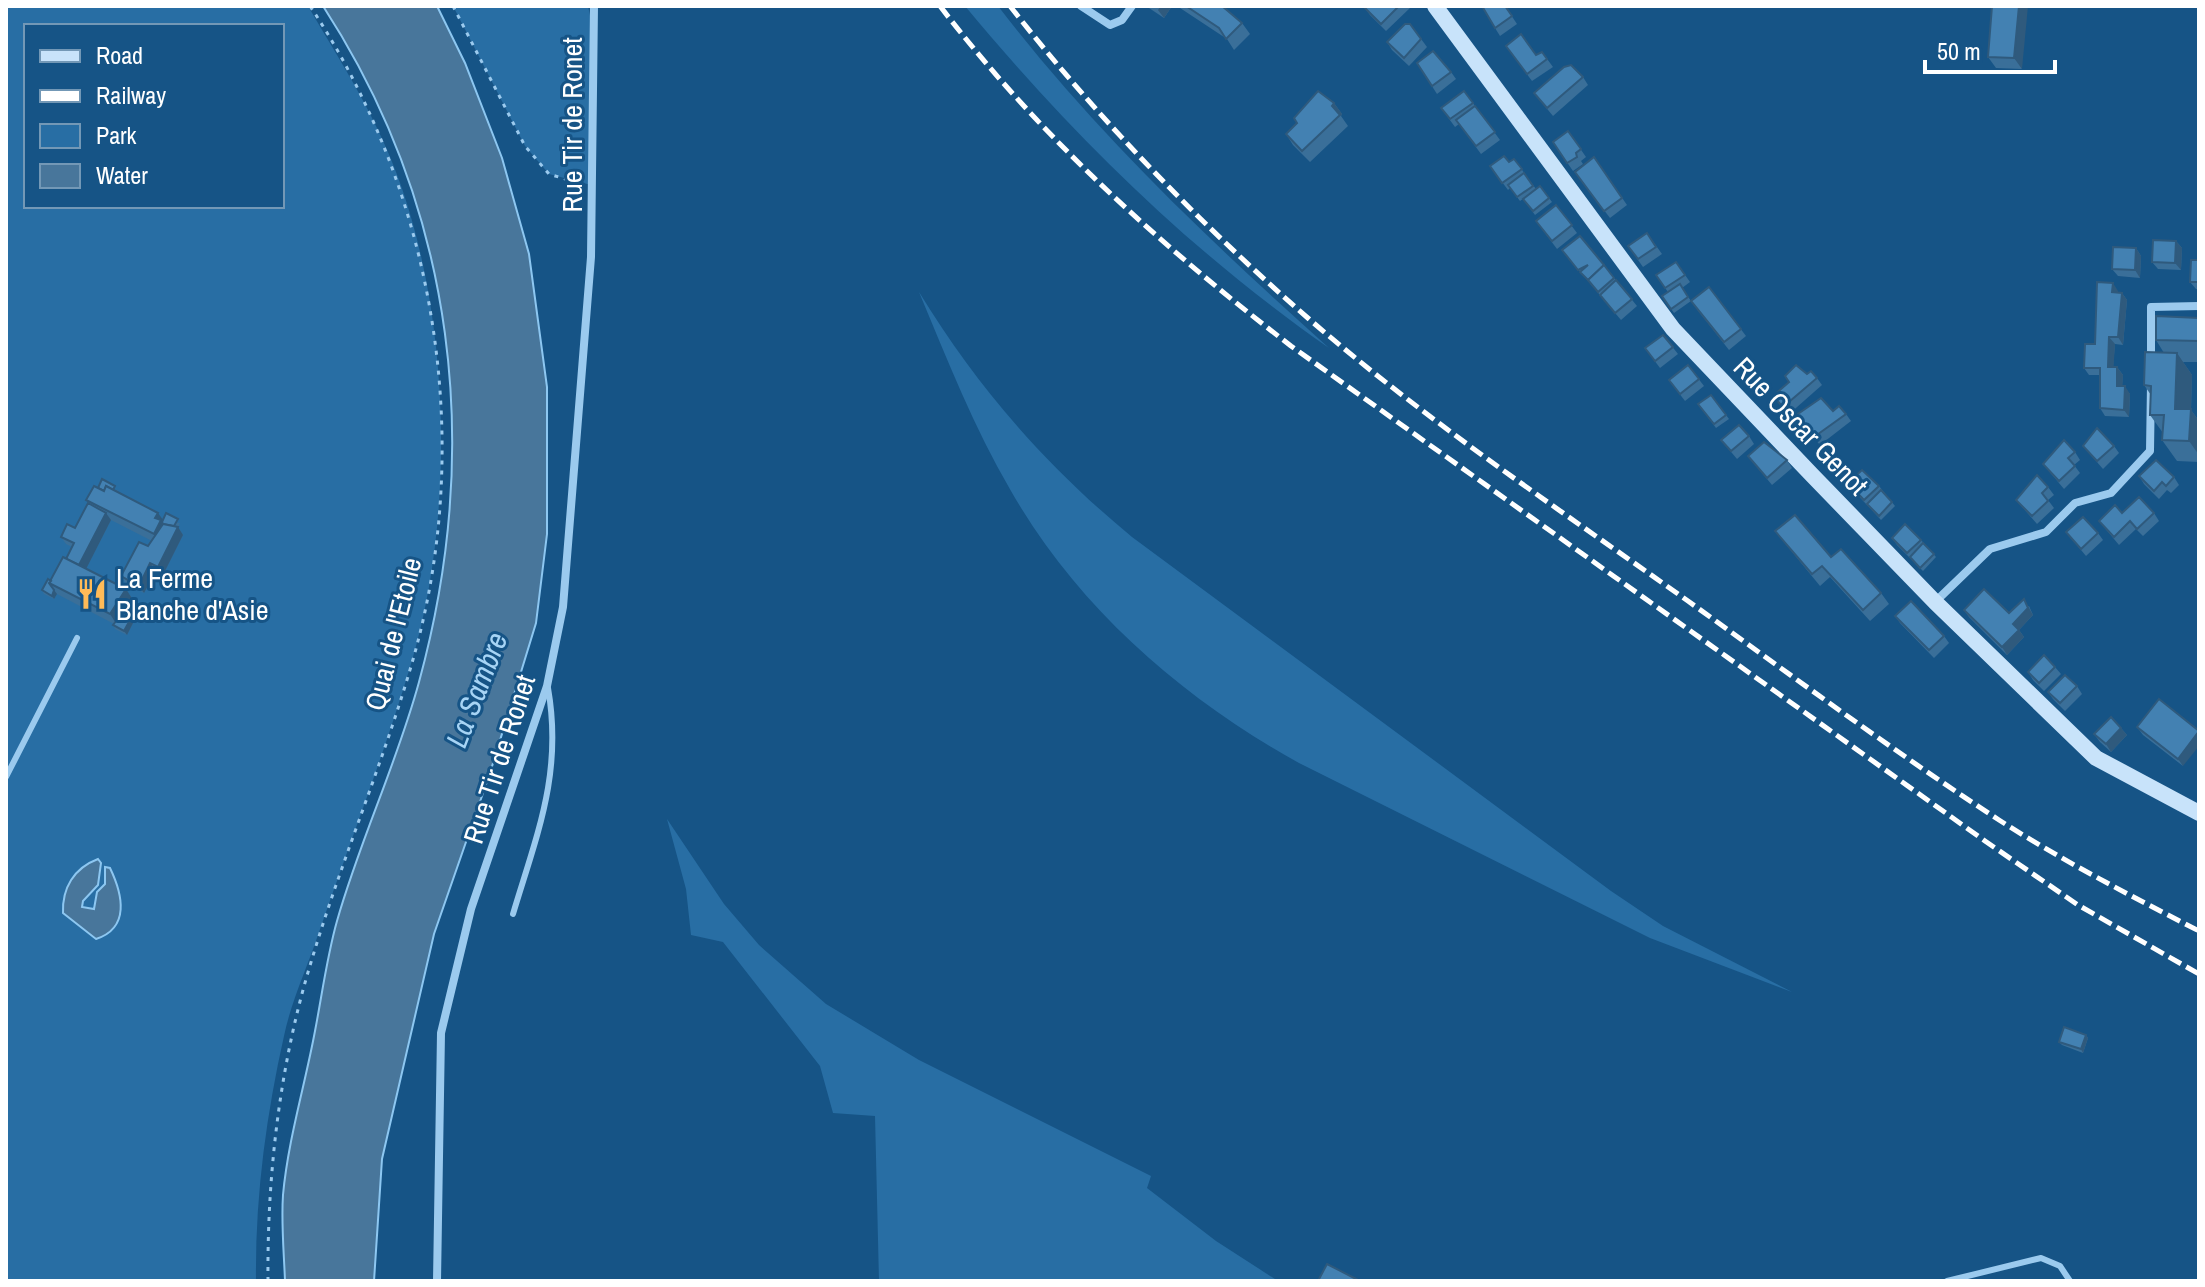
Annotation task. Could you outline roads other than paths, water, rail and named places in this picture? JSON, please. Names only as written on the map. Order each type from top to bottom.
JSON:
[{"type":"street","name":"Rue Tir de Ronet","points":[[437,1281],[441,1033],[471,909],[547,686],[569,558],[595,186],[594,6]]},
{"type":"street","points":[[1081,6],[1110,25],[1122,20],[1132,6]]},
{"type":"street","name":"Rue Oscar Genot","points":[[1435,6],[1673,329],[1935,602],[2096,758],[2199,813]]},
{"type":"street","points":[[1935,602],[1990,549],[2046,532],[2075,503],[2111,493],[2150,451],[2151,307],[2199,306]]},
{"type":"lane","points":[[6,777],[77,638]]},
{"type":"lane","points":[[513,914],[550,787],[555,753],[547,686]]},
{"type":"lane","points":[[1947,1281],[2041,1258],[2060,1266],[2070,1281]]},
{"type":"water","name":"La Sambre","points":[[323,6],[437,6],[465,63],[502,158],[529,254],[547,387],[547,534],[536,623],[490,773],[434,934],[382,1159],[374,1281],[285,1281],[283,1195],[333,934],[410,712],[439,594],[450,506],[452,419],[445,333],[429,248],[403,165],[368,84]]},
{"type":"water","points":[[98,859],[101,863],[98,885],[83,901],[82,907],[94,909],[97,892],[105,884],[105,867],[110,868],[115,878],[121,910],[114,927],[96,939],[63,913],[63,904],[67,887],[76,873]]},
{"type":"railway","points":[[940,6],[1019,100],[1104,188],[1195,269],[1291,346],[1985,841],[2078,905],[2199,974]]},
{"type":"railway","points":[[1010,6],[1079,90],[1190,208],[1309,319],[1400,394],[1959,794],[2048,850],[2199,931]]},
{"type":"place","name":"La Ferme Blanche d'Asie","points":[[92,594]]}]
